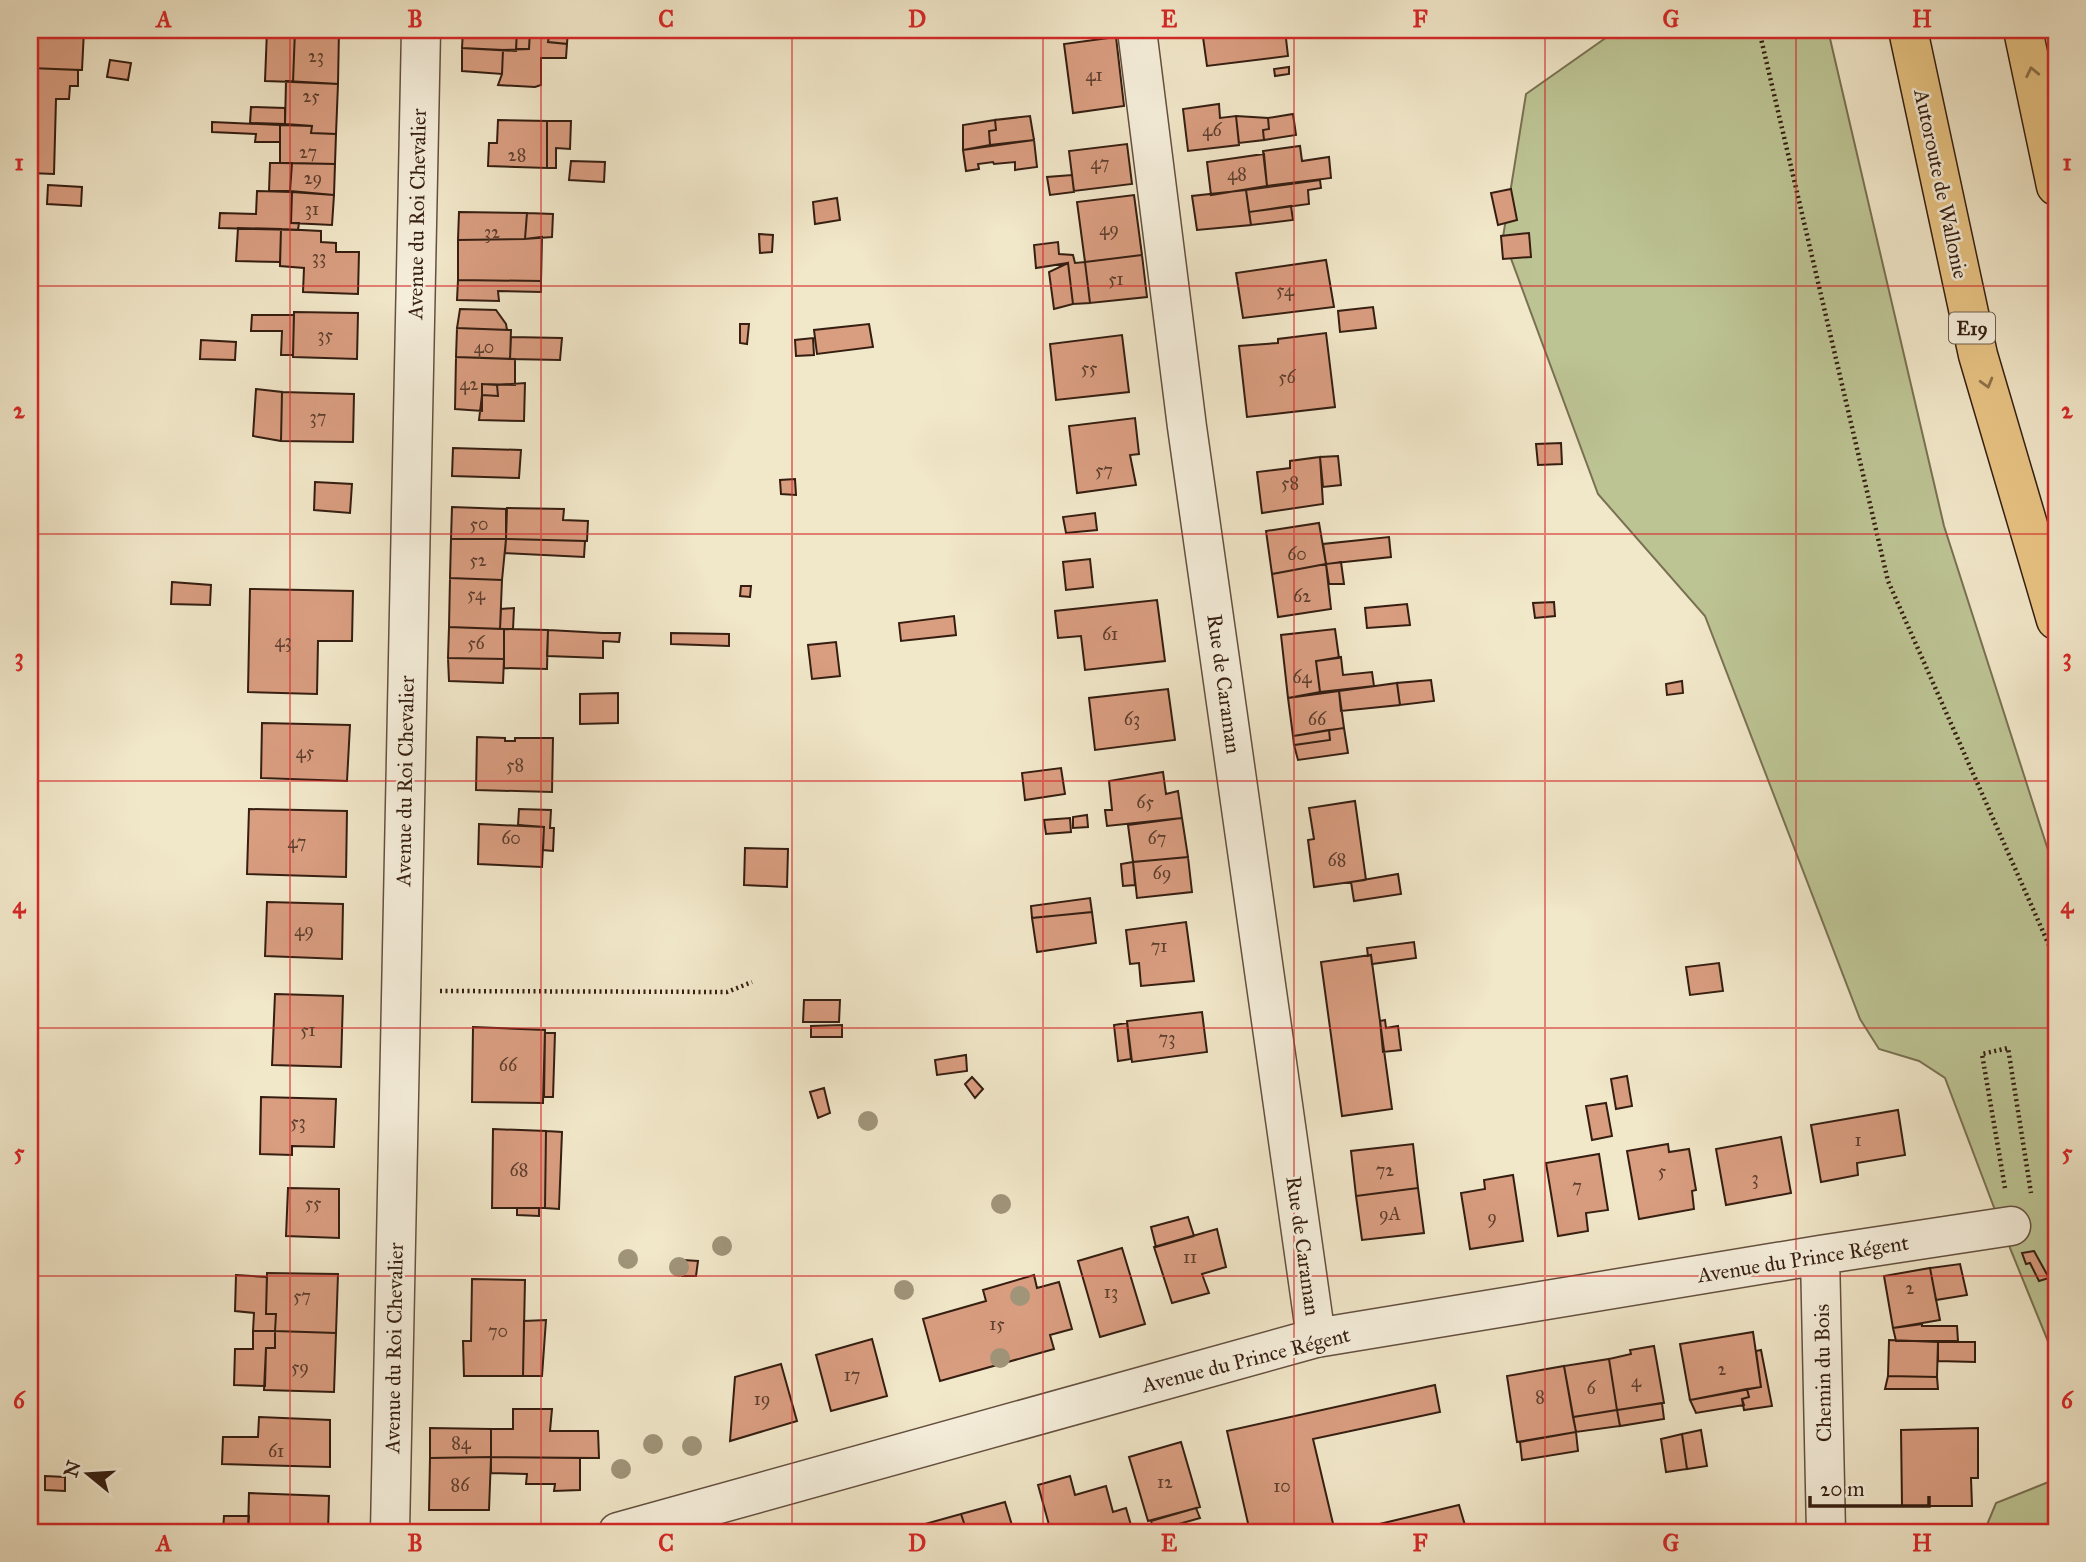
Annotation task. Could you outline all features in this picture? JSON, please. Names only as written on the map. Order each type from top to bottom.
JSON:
[{"type":"highway","name":"Autoroute de Wallonie","points":[[1908,30],[1978,355],[2056,620]]},
{"type":"highway","points":[[2023,30],[2056,186]]},
{"type":"street","name":"Avenue du Roi Chevalier","points":[[390,1532],[421,30]]},
{"type":"street","name":"Rue de Caraman","points":[[1137,30],[1187,427],[1316,1338]]},
{"type":"street","name":"Avenue du Prince Régent","points":[[618,1532],[1316,1338],[2011,1226]]},
{"type":"street","name":"Chemin du Bois","points":[[1820,1255],[1826,1532]]},
{"type":"path","points":[[1759,30],[1888,581],[2056,961]]},
{"type":"path","points":[[401,990],[727,992],[752,982]]},
{"type":"path","points":[[2011,1226],[1982,1054],[2008,1048],[2032,1195]]},
{"type":"green space","points":[[1617,30],[1828,30],[1944,526],[2056,875],[2056,1361],[1945,1078],[1919,1061],[1879,1049],[1860,1019],[1705,616],[1598,494],[1503,237],[1526,94]]},
{"type":"green space","points":[[2056,1479],[2056,1532],[1984,1532],[1996,1503]]},
{"type":"building","points":[[30,30],[84,30],[82,70],[30,68]]},
{"type":"building","points":[[267,30],[295,30],[293,82],[265,81]]},
{"type":"building","points":[[295,30],[339,30],[338,84],[293,82]]},
{"type":"building","points":[[463,30],[517,30],[516,51],[462,48]]},
{"type":"building","points":[[517,30],[530,30],[529,49],[516,49]]},
{"type":"building","points":[[530,30],[550,30],[548,42],[567,44],[566,58],[541,58],[541,85],[498,85],[502,74],[503,50],[529,49]]},
{"type":"building","points":[[550,30],[568,30],[567,44],[548,42]]},
{"type":"building","points":[[1202,30],[1285,30],[1288,56],[1207,66]]},
{"type":"building","points":[[1116,37],[1124,106],[1073,113],[1064,44]]},
{"type":"building","points":[[462,48],[503,50],[502,74],[462,71]]},
{"type":"building","points":[[110,60],[131,63],[128,80],[107,77]]},
{"type":"building","points":[[1289,67],[1289,74],[1275,76],[1274,69]]},
{"type":"building","points":[[30,68],[78,70],[78,86],[70,86],[69,99],[56,99],[54,174],[30,173]]},
{"type":"building","points":[[286,81],[338,84],[336,134],[311,133],[312,126],[285,124]]},
{"type":"building","points":[[1219,104],[1220,118],[1236,116],[1239,145],[1188,151],[1183,109]]},
{"type":"building","points":[[251,107],[285,108],[285,124],[250,123]]},
{"type":"building","points":[[1293,114],[1296,135],[1264,140],[1263,130],[1269,129],[1268,118]]},
{"type":"building","points":[[1030,116],[1034,140],[990,145],[989,131],[996,130],[995,120]]},
{"type":"building","points":[[1236,116],[1268,118],[1269,129],[1263,130],[1264,140],[1239,143]]},
{"type":"building","points":[[498,120],[547,121],[547,168],[488,166],[489,143],[497,143]]},
{"type":"building","points":[[995,120],[996,130],[989,131],[990,145],[963,150],[963,125]]},
{"type":"building","points":[[547,121],[571,121],[570,149],[556,148],[556,168],[547,168]]},
{"type":"building","points":[[212,122],[280,125],[280,142],[255,142],[256,134],[212,132]]},
{"type":"building","points":[[280,125],[312,126],[311,133],[336,134],[335,164],[280,163]]},
{"type":"building","points":[[1034,140],[1037,167],[1015,170],[1015,162],[993,162],[978,164],[979,169],[966,171],[963,150]]},
{"type":"building","points":[[1127,144],[1132,184],[1074,191],[1069,151]]},
{"type":"building","points":[[1300,146],[1302,161],[1329,157],[1331,178],[1267,186],[1263,151]]},
{"type":"building","points":[[1264,154],[1267,186],[1211,195],[1207,162]]},
{"type":"building","points":[[571,161],[605,162],[604,182],[569,180]]},
{"type":"building","points":[[270,163],[292,163],[290,191],[269,191]]},
{"type":"building","points":[[292,163],[335,164],[334,195],[290,191]]},
{"type":"building","points":[[1072,175],[1074,192],[1050,195],[1047,177]]},
{"type":"building","points":[[1320,180],[1321,188],[1308,190],[1309,204],[1249,212],[1246,190]]},
{"type":"building","points":[[48,185],[82,187],[81,206],[47,204]]},
{"type":"building","points":[[1511,189],[1517,220],[1498,225],[1491,193]]},
{"type":"building","points":[[1246,190],[1251,225],[1197,230],[1192,196]]},
{"type":"building","points":[[257,191],[292,192],[291,223],[299,223],[298,230],[219,228],[220,213],[256,214]]},
{"type":"building","points":[[292,192],[334,195],[332,225],[291,223]]},
{"type":"building","points":[[1134,195],[1142,255],[1085,262],[1077,202]]},
{"type":"building","points":[[837,198],[840,220],[815,224],[813,202]]},
{"type":"building","points":[[1291,206],[1293,220],[1251,225],[1249,212]]},
{"type":"building","points":[[459,212],[527,213],[525,239],[458,240]]},
{"type":"building","points":[[527,213],[553,214],[552,237],[525,239]]},
{"type":"building","points":[[238,228],[281,229],[280,262],[236,261]]},
{"type":"building","points":[[281,229],[321,231],[321,242],[336,243],[336,252],[359,252],[358,294],[303,292],[304,268],[280,266]]},
{"type":"building","points":[[1529,233],[1531,257],[1503,259],[1501,236]]},
{"type":"building","points":[[759,234],[773,235],[772,252],[760,253]]},
{"type":"building","points":[[542,237],[541,281],[458,280],[458,240]]},
{"type":"building","points":[[1058,242],[1059,254],[1073,255],[1075,263],[1085,262],[1090,303],[1073,304],[1068,263],[1036,268],[1034,245]]},
{"type":"building","points":[[1142,255],[1147,297],[1090,303],[1085,262]]},
{"type":"building","points":[[1326,260],[1334,307],[1243,318],[1236,273]]},
{"type":"building","points":[[1068,263],[1073,304],[1054,309],[1049,272]]},
{"type":"building","points":[[458,280],[541,281],[541,292],[498,291],[499,301],[457,300]]},
{"type":"building","points":[[1373,307],[1376,328],[1340,332],[1338,311]]},
{"type":"building","points":[[460,309],[496,310],[507,330],[457,328]]},
{"type":"building","points":[[294,312],[358,313],[357,359],[293,357]]},
{"type":"building","points":[[252,315],[294,315],[293,355],[281,355],[282,331],[251,331]]},
{"type":"building","points":[[740,324],[749,324],[747,344],[740,343]]},
{"type":"building","points":[[869,324],[873,347],[817,354],[814,330]]},
{"type":"building","points":[[457,328],[511,330],[510,359],[456,357]]},
{"type":"building","points":[[1326,333],[1335,407],[1247,417],[1239,346],[1278,343],[1278,339]]},
{"type":"building","points":[[1122,335],[1129,392],[1056,400],[1050,344]]},
{"type":"building","points":[[511,337],[562,338],[560,360],[510,359]]},
{"type":"building","points":[[813,338],[814,355],[796,356],[795,340]]},
{"type":"building","points":[[201,340],[236,342],[235,360],[200,359]]},
{"type":"building","points":[[456,357],[515,359],[515,385],[482,384],[482,411],[455,409]]},
{"type":"building","points":[[525,383],[524,421],[479,420],[482,395],[498,396],[497,385]]},
{"type":"building","points":[[482,384],[497,385],[498,396],[482,395]]},
{"type":"building","points":[[256,389],[282,392],[281,441],[253,436]]},
{"type":"building","points":[[282,392],[354,394],[353,442],[281,441]]},
{"type":"building","points":[[1135,418],[1139,454],[1130,455],[1136,485],[1077,493],[1069,426]]},
{"type":"building","points":[[1561,443],[1562,464],[1538,465],[1536,444]]},
{"type":"building","points":[[453,448],[521,450],[519,478],[452,476]]},
{"type":"building","points":[[1338,456],[1341,485],[1323,487],[1320,457]]},
{"type":"building","points":[[1320,457],[1323,504],[1262,513],[1257,472],[1290,468],[1290,461]]},
{"type":"building","points":[[795,479],[796,495],[781,494],[780,480]]},
{"type":"building","points":[[315,482],[352,484],[350,513],[314,510]]},
{"type":"building","points":[[452,507],[506,509],[506,539],[451,539]]},
{"type":"building","points":[[507,508],[564,509],[563,520],[588,521],[587,541],[506,539]]},
{"type":"building","points":[[1095,513],[1097,530],[1066,533],[1063,517]]},
{"type":"building","points":[[1319,523],[1326,564],[1272,574],[1266,531]]},
{"type":"building","points":[[1389,537],[1391,557],[1326,564],[1323,544]]},
{"type":"building","points":[[451,539],[506,539],[502,580],[450,578]]},
{"type":"building","points":[[506,539],[585,541],[584,557],[505,553]]},
{"type":"building","points":[[1090,559],[1093,587],[1066,590],[1063,562]]},
{"type":"building","points":[[1341,562],[1344,584],[1329,584],[1326,564]]},
{"type":"building","points":[[1326,564],[1331,609],[1278,617],[1272,574]]},
{"type":"building","points":[[450,578],[502,580],[500,629],[449,627]]},
{"type":"building","points":[[172,582],[211,585],[210,605],[171,604]]},
{"type":"building","points":[[741,586],[751,586],[750,597],[740,596]]},
{"type":"building","points":[[250,589],[353,591],[352,641],[318,641],[317,694],[248,692]]},
{"type":"building","points":[[1157,600],[1165,661],[1085,670],[1081,636],[1058,638],[1055,611]]},
{"type":"building","points":[[1554,602],[1555,616],[1535,618],[1533,603]]},
{"type":"building","points":[[1407,604],[1410,625],[1367,628],[1365,608]]},
{"type":"building","points":[[514,608],[513,629],[500,629],[501,609]]},
{"type":"building","points":[[954,616],[956,635],[901,641],[899,623]]},
{"type":"building","points":[[449,627],[504,629],[504,659],[448,658]]},
{"type":"building","points":[[504,629],[548,630],[547,669],[504,668]]},
{"type":"building","points":[[1335,629],[1339,658],[1316,661],[1320,692],[1288,698],[1281,635]]},
{"type":"building","points":[[548,630],[620,633],[619,642],[603,641],[603,658],[547,656]]},
{"type":"building","points":[[671,633],[729,634],[729,646],[671,644]]},
{"type":"building","points":[[836,642],[840,676],[812,679],[808,645]]},
{"type":"building","points":[[1341,657],[1343,675],[1372,672],[1374,686],[1320,692],[1316,661]]},
{"type":"building","points":[[448,658],[504,659],[503,683],[449,681]]},
{"type":"building","points":[[1431,680],[1434,701],[1400,705],[1397,683]]},
{"type":"building","points":[[1682,681],[1683,693],[1667,695],[1666,684]]},
{"type":"building","points":[[1397,683],[1400,705],[1341,711],[1339,691]]},
{"type":"building","points":[[1168,689],[1175,740],[1095,750],[1089,698]]},
{"type":"building","points":[[1339,691],[1344,728],[1293,736],[1288,698]]},
{"type":"building","points":[[618,693],[618,723],[580,724],[580,694]]},
{"type":"building","points":[[262,723],[350,725],[347,781],[261,778]]},
{"type":"building","points":[[1344,728],[1348,753],[1298,760],[1294,745],[1330,740],[1329,730]]},
{"type":"building","points":[[1329,730],[1330,740],[1294,745],[1293,736]]},
{"type":"building","points":[[477,737],[505,738],[505,741],[515,741],[515,738],[553,738],[552,792],[476,790]]},
{"type":"building","points":[[1061,768],[1065,794],[1025,800],[1022,773]]},
{"type":"building","points":[[1163,772],[1166,794],[1178,791],[1182,818],[1107,826],[1105,810],[1112,810],[1109,781]]},
{"type":"building","points":[[1355,801],[1366,880],[1314,887],[1308,840],[1314,839],[1309,808]]},
{"type":"building","points":[[249,809],[347,811],[346,877],[247,874]]},
{"type":"building","points":[[519,809],[551,810],[550,828],[554,828],[553,851],[543,850],[544,827],[518,825]]},
{"type":"building","points":[[1087,815],[1088,827],[1073,828],[1073,817]]},
{"type":"building","points":[[1070,818],[1071,832],[1046,834],[1044,820]]},
{"type":"building","points":[[1182,818],[1188,857],[1133,862],[1128,825]]},
{"type":"building","points":[[479,824],[544,827],[542,867],[478,864]]},
{"type":"building","points":[[745,848],[788,849],[787,887],[744,885]]},
{"type":"building","points":[[1188,857],[1192,892],[1137,898],[1133,862]]},
{"type":"building","points":[[1133,862],[1135,885],[1123,886],[1121,864]]},
{"type":"building","points":[[1398,874],[1401,894],[1354,901],[1351,882]]},
{"type":"building","points":[[1090,898],[1092,912],[1032,918],[1031,906]]},
{"type":"building","points":[[267,902],[343,904],[342,959],[265,956]]},
{"type":"building","points":[[1092,912],[1096,943],[1037,952],[1032,918]]},
{"type":"building","points":[[1186,922],[1194,981],[1141,986],[1139,963],[1130,964],[1126,930]]},
{"type":"building","points":[[1414,942],[1416,958],[1372,964],[1371,955],[1368,956],[1367,948]]},
{"type":"building","points":[[1371,955],[1392,1109],[1342,1116],[1321,962]]},
{"type":"building","points":[[1719,963],[1723,991],[1690,995],[1686,967]]},
{"type":"building","points":[[275,994],[343,996],[341,1067],[272,1065]]},
{"type":"building","points":[[804,1000],[840,1000],[839,1022],[803,1022]]},
{"type":"building","points":[[1202,1012],[1207,1052],[1132,1062],[1127,1021]]},
{"type":"building","points":[[1385,1020],[1386,1028],[1398,1026],[1401,1050],[1383,1052],[1380,1021]]},
{"type":"building","points":[[1127,1023],[1131,1059],[1118,1061],[1114,1025]]},
{"type":"building","points":[[842,1025],[842,1037],[811,1037],[811,1026]]},
{"type":"building","points":[[473,1027],[545,1030],[543,1103],[472,1102]]},
{"type":"building","points":[[545,1033],[555,1033],[553,1097],[544,1097]]},
{"type":"building","points":[[966,1055],[967,1071],[937,1075],[935,1060]]},
{"type":"building","points":[[1627,1076],[1632,1106],[1616,1109],[1611,1079]]},
{"type":"building","points":[[972,1077],[983,1089],[975,1098],[965,1084]]},
{"type":"building","points":[[824,1088],[830,1113],[818,1118],[810,1092]]},
{"type":"building","points":[[261,1097],[336,1099],[334,1147],[292,1146],[292,1155],[260,1154]]},
{"type":"building","points":[[1606,1103],[1612,1136],[1592,1140],[1586,1106]]},
{"type":"building","points":[[1898,1110],[1905,1155],[1857,1163],[1858,1175],[1821,1182],[1811,1125]]},
{"type":"building","points":[[493,1129],[546,1131],[545,1208],[492,1208]]},
{"type":"building","points":[[546,1131],[562,1132],[559,1209],[545,1208]]},
{"type":"building","points":[[1781,1137],[1791,1193],[1726,1205],[1716,1149]]},
{"type":"building","points":[[1413,1144],[1418,1188],[1356,1196],[1351,1151]]},
{"type":"building","points":[[1668,1144],[1669,1152],[1689,1149],[1696,1190],[1692,1191],[1694,1209],[1639,1219],[1627,1151]]},
{"type":"building","points":[[1599,1154],[1608,1210],[1586,1213],[1588,1231],[1558,1236],[1546,1163]]},
{"type":"building","points":[[1513,1175],[1523,1241],[1470,1249],[1461,1193],[1485,1189],[1484,1180]]},
{"type":"building","points":[[288,1188],[339,1189],[339,1238],[286,1236]]},
{"type":"building","points":[[1418,1188],[1424,1233],[1362,1240],[1356,1196]]},
{"type":"building","points":[[517,1208],[539,1208],[539,1216],[517,1215]]},
{"type":"building","points":[[1188,1217],[1194,1236],[1156,1247],[1151,1227]]},
{"type":"building","points":[[1217,1229],[1226,1267],[1202,1274],[1209,1293],[1172,1303],[1154,1247]]},
{"type":"building","points":[[1122,1248],[1145,1324],[1100,1337],[1078,1261]]},
{"type":"building","points":[[2034,1251],[2049,1278],[2039,1281],[2030,1263],[2026,1264],[2022,1253]]},
{"type":"building","points":[[683,1260],[698,1261],[696,1276],[682,1276]]},
{"type":"building","points":[[1960,1264],[1967,1295],[1936,1300],[1930,1268]]},
{"type":"building","points":[[1930,1268],[1940,1320],[1893,1328],[1884,1276]]},
{"type":"building","points":[[267,1273],[338,1274],[336,1333],[275,1331],[276,1314],[266,1314]]},
{"type":"building","points":[[236,1275],[267,1277],[266,1314],[276,1314],[275,1331],[253,1331],[254,1313],[235,1311]]},
{"type":"building","points":[[1034,1275],[1037,1288],[1059,1282],[1072,1329],[1050,1335],[1054,1349],[940,1381],[923,1319],[986,1301],[983,1290]]},
{"type":"building","points":[[472,1279],[525,1280],[523,1376],[464,1376],[463,1341],[471,1341]]},
{"type":"building","points":[[546,1320],[542,1376],[523,1376],[524,1321]]},
{"type":"building","points":[[1922,1324],[1957,1326],[1958,1341],[1896,1341],[1893,1328]]},
{"type":"building","points":[[253,1331],[275,1331],[275,1348],[266,1348],[265,1386],[234,1385],[235,1349],[253,1349]]},
{"type":"building","points":[[275,1331],[336,1333],[334,1392],[264,1390],[266,1348],[275,1348]]},
{"type":"building","points":[[1753,1332],[1761,1387],[1690,1400],[1680,1344]]},
{"type":"building","points":[[872,1339],[887,1396],[831,1411],[816,1355]]},
{"type":"building","points":[[1889,1340],[1938,1342],[1937,1377],[1888,1376]]},
{"type":"building","points":[[1938,1342],[1975,1342],[1975,1362],[1938,1361]]},
{"type":"building","points":[[1654,1346],[1664,1403],[1617,1410],[1609,1359],[1631,1354],[1630,1350]]},
{"type":"building","points":[[1761,1350],[1772,1406],[1744,1410],[1742,1399],[1749,1397],[1747,1389],[1761,1387],[1756,1351]]},
{"type":"building","points":[[1609,1359],[1617,1410],[1573,1417],[1564,1366]]},
{"type":"building","points":[[781,1364],[797,1421],[730,1441],[735,1377]]},
{"type":"building","points":[[1564,1366],[1576,1432],[1517,1442],[1507,1376]]},
{"type":"building","points":[[1888,1376],[1937,1377],[1938,1389],[1885,1389]]},
{"type":"building","points":[[1435,1385],[1440,1412],[1313,1439],[1335,1532],[1250,1532],[1227,1431]]},
{"type":"building","points":[[1747,1389],[1749,1397],[1742,1399],[1744,1405],[1696,1413],[1690,1400]]},
{"type":"building","points":[[1662,1403],[1664,1419],[1620,1426],[1617,1410]]},
{"type":"building","points":[[513,1409],[552,1409],[550,1431],[598,1431],[599,1458],[491,1457],[491,1429],[513,1429]]},
{"type":"building","points":[[1617,1410],[1620,1426],[1576,1432],[1573,1417]]},
{"type":"building","points":[[259,1417],[330,1420],[330,1467],[222,1464],[223,1437],[258,1437]]},
{"type":"building","points":[[430,1428],[491,1429],[491,1457],[430,1458]]},
{"type":"building","points":[[1978,1428],[1978,1478],[1971,1478],[1972,1506],[1902,1506],[1901,1430]]},
{"type":"building","points":[[1701,1430],[1707,1466],[1687,1469],[1682,1434]]},
{"type":"building","points":[[1576,1432],[1578,1451],[1522,1460],[1520,1442]]},
{"type":"building","points":[[1682,1434],[1687,1469],[1666,1472],[1661,1439]]},
{"type":"building","points":[[1181,1442],[1200,1507],[1148,1521],[1129,1457]]},
{"type":"building","points":[[491,1457],[580,1458],[580,1490],[554,1491],[555,1484],[526,1484],[527,1474],[491,1473]]},
{"type":"building","points":[[491,1457],[489,1510],[429,1510],[430,1458]]},
{"type":"building","points":[[45,1476],[65,1477],[65,1491],[45,1490]]},
{"type":"building","points":[[1070,1476],[1075,1495],[1106,1486],[1113,1512],[1126,1508],[1133,1532],[1051,1532],[1038,1485]]},
{"type":"building","points":[[249,1493],[329,1496],[328,1532],[248,1532]]},
{"type":"building","points":[[1005,1502],[1014,1532],[967,1532],[961,1514]]},
{"type":"building","points":[[1459,1505],[1467,1532],[1346,1532]]},
{"type":"building","points":[[1196,1508],[1200,1518],[1154,1531],[1151,1521]]},
{"type":"building","points":[[961,1514],[967,1532],[919,1532],[918,1526]]},
{"type":"building","points":[[224,1516],[249,1516],[248,1532],[223,1532]]}]
